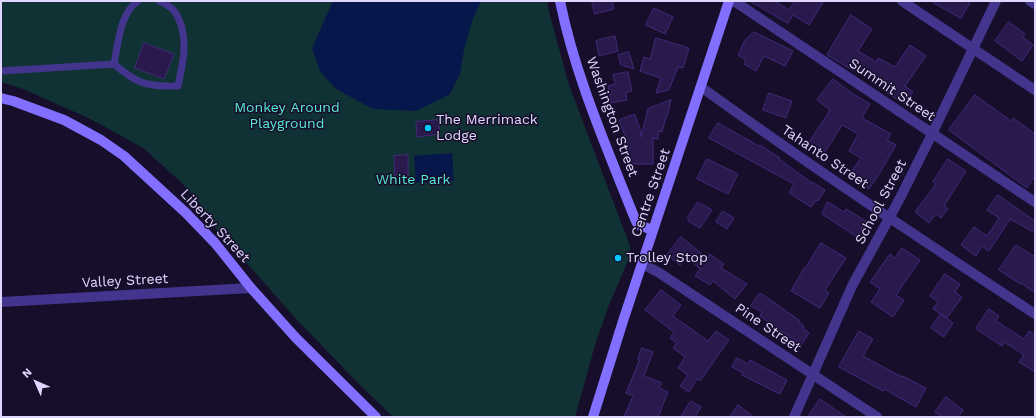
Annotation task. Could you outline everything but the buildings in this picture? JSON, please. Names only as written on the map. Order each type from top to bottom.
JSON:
[{"type":"street","name":"Washington Street","points":[[560,1],[562,14],[582,81],[601,134],[635,218],[638,225],[653,230]]},
{"type":"street","name":"Centre Street","points":[[593,417],[729,1]]},
{"type":"street","name":"Summit Street","points":[[734,1],[1035,202]]},
{"type":"street","points":[[902,1],[1035,90]]},
{"type":"street","name":"School Street","points":[[794,417],[852,286],[932,134],[972,48],[996,1]]},
{"type":"street","points":[[1030,1],[1035,4]]},
{"type":"street","name":"Tahanto Street","points":[[701,87],[771,137],[1035,314]]},
{"type":"street","name":"Liberty Street","points":[[1,98],[64,120],[101,140],[124,156],[186,212],[215,243],[251,288],[296,338],[376,417]]},
{"type":"street","name":"Pine Street","points":[[642,264],[658,272],[877,417]]},
{"type":"street","name":"Valley Street","points":[[1,302],[251,288]]},
{"type":"lane","points":[[114,64],[119,35],[126,15],[132,5],[138,1]]},
{"type":"lane","points":[[1,72],[114,64],[126,75],[138,82],[150,85],[178,86],[184,53],[184,36],[180,20],[174,11],[167,5],[158,1]]},
{"type":"green space","name":"White Park","points":[[1,1],[547,1],[569,85],[630,246],[628,261],[609,305],[595,345],[575,417],[393,417],[297,320],[218,232],[201,205],[182,183],[143,148],[86,117],[23,89],[1,82]]},
{"type":"shaded area","points":[[333,1],[481,1],[472,21],[464,50],[460,74],[449,95],[416,111],[373,109],[336,89],[320,71],[312,48]]},
{"type":"shaded area","points":[[452,153],[454,181],[416,183],[414,156]]},
{"type":"place","name":"The Merrimack Lodge","points":[[428,128]]},
{"type":"place","name":"Trolley Stop","points":[[618,258]]},
{"type":"park label","name":"Monkey Around Playground","points":[[287,116]]}]
